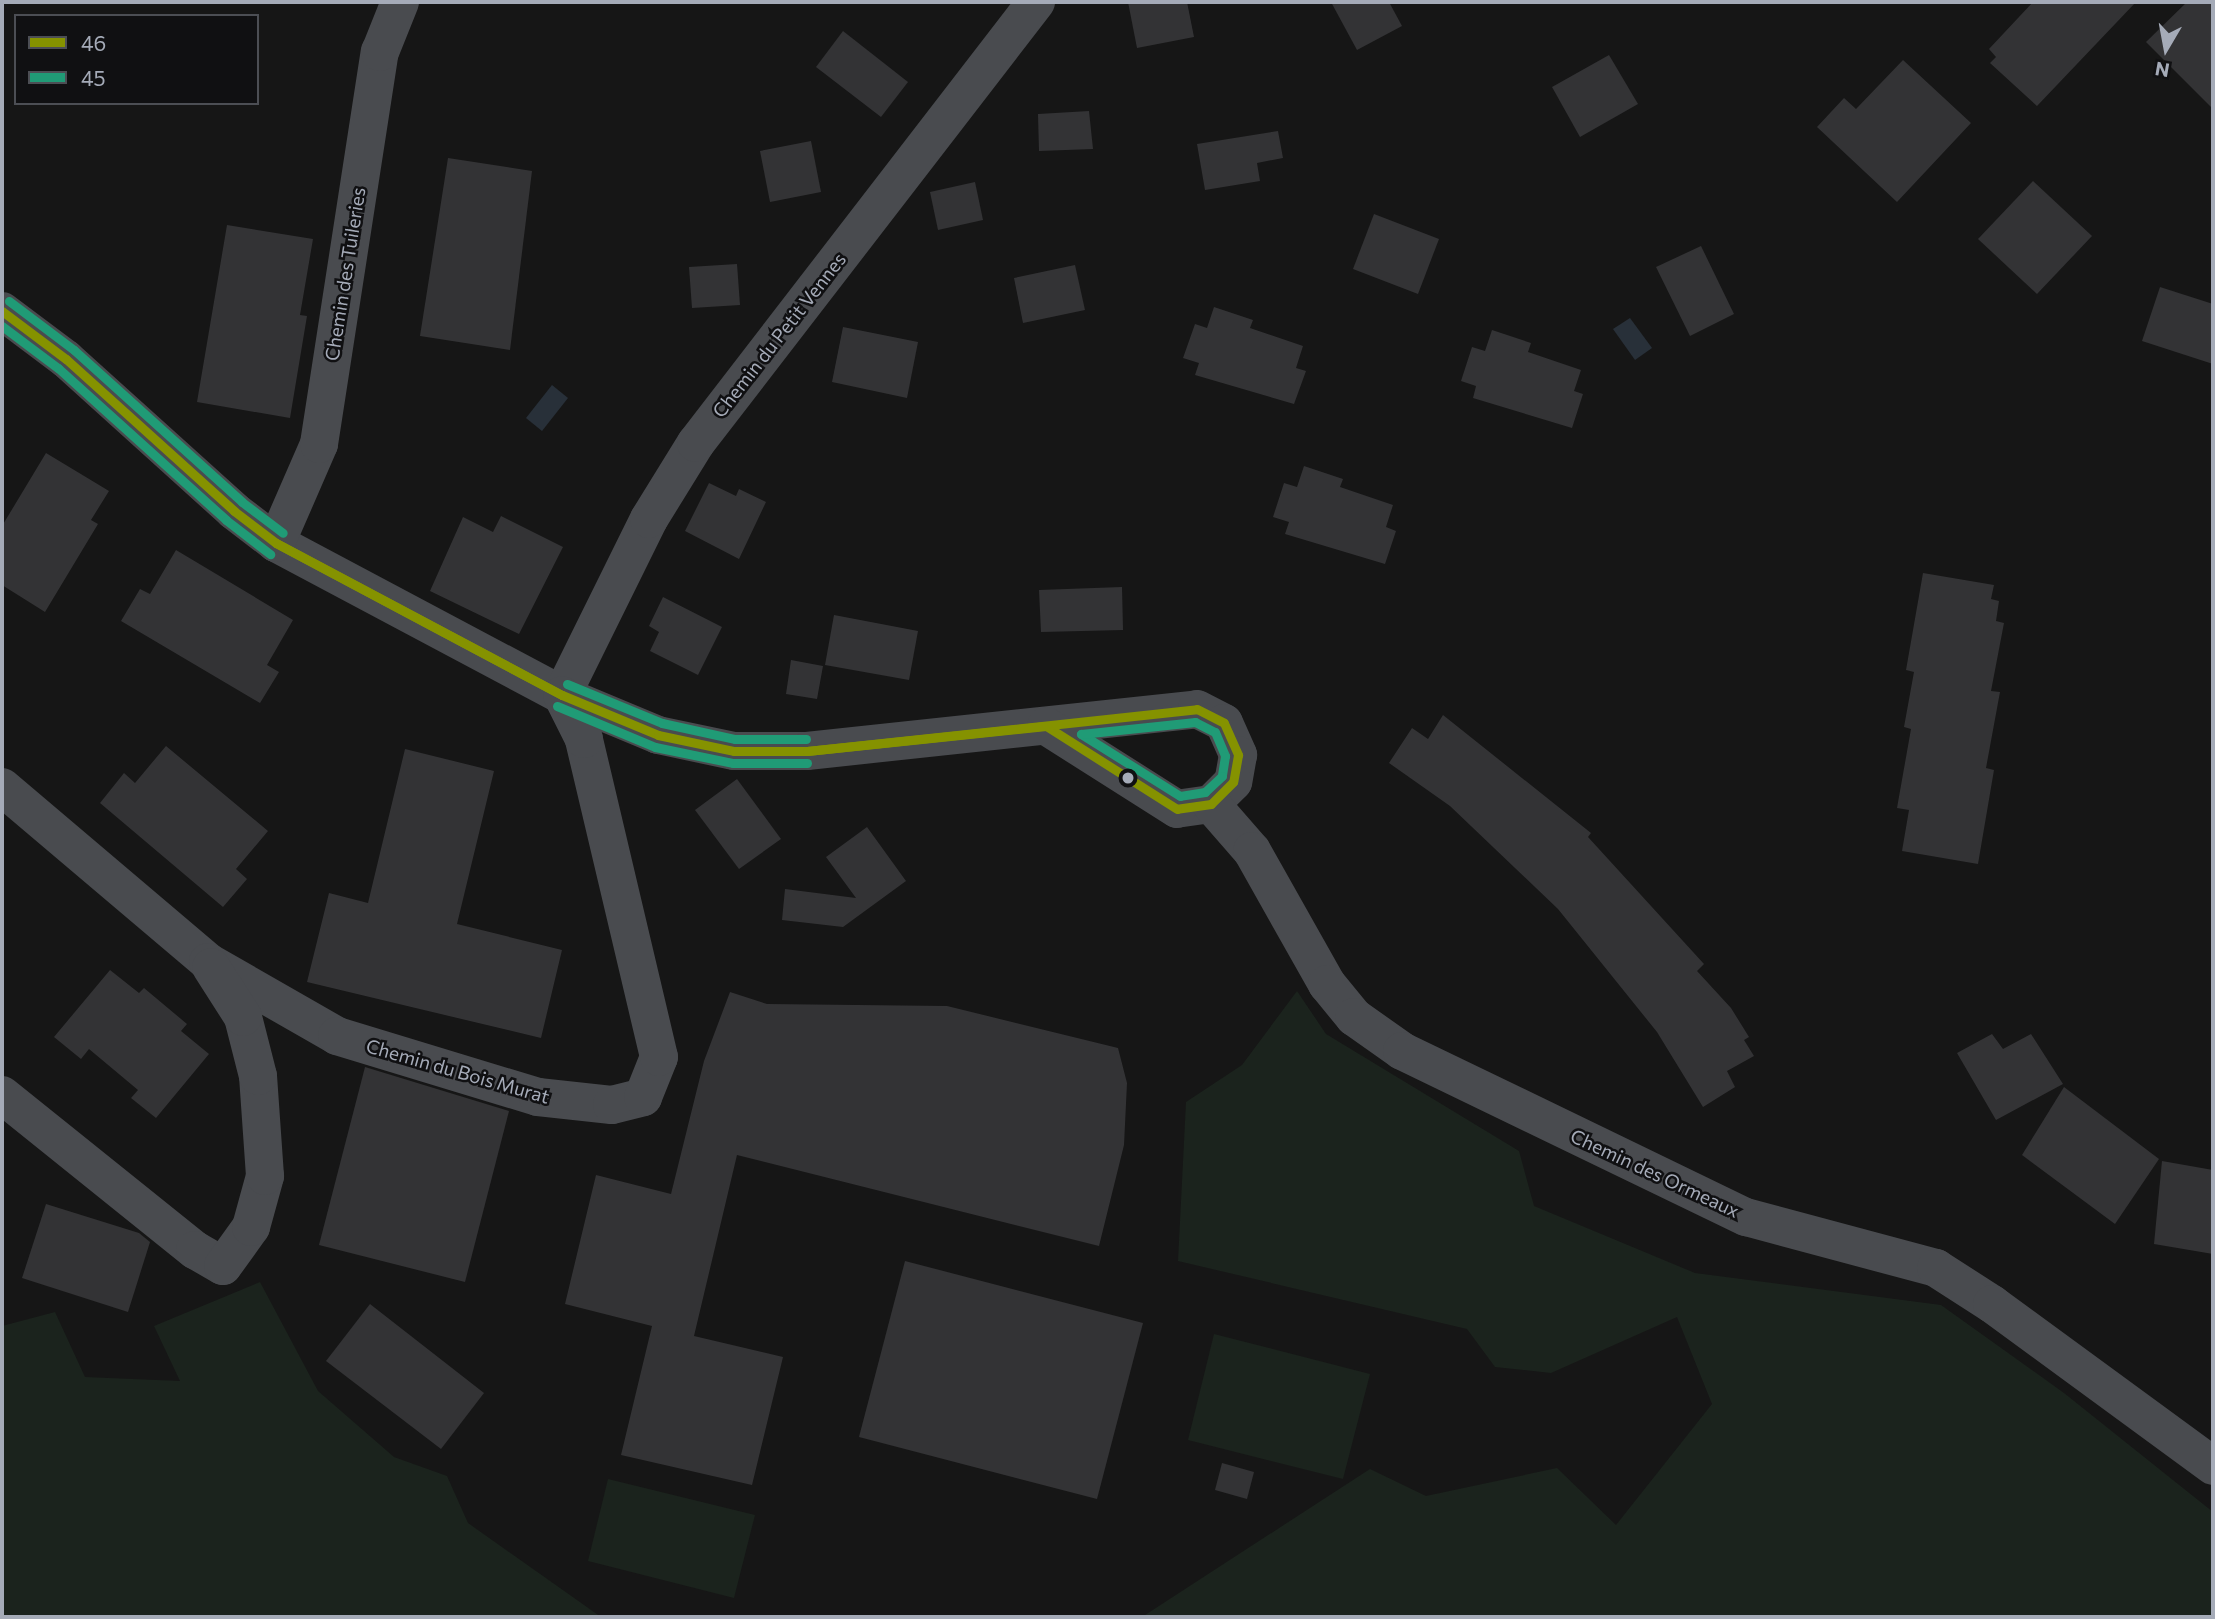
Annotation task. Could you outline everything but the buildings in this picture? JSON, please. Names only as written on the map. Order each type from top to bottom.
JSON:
[{"type":"street","name":"Chemin des Tuileries","points":[[276,543],[319,444],[380,52],[400,2]]},
{"type":"street","name":"Chemin du Petit Vennes","points":[[562,695],[649,519],[696,443],[1037,2]]},
{"type":"street","points":[[2,311],[66,359],[234,511],[276,543],[562,695],[658,735],[734,751],[807,751],[1197,709],[1224,723],[1238,754],[1233,782],[1211,804],[1177,809],[1046,726]]},
{"type":"street","name":"Chemin du Bois Murat","points":[[2,787],[208,962],[337,1036],[538,1097],[612,1105],[643,1097],[659,1057],[584,739],[562,695]]},
{"type":"street","name":"Chemin des Ormeaux","points":[[1211,804],[1252,851],[1328,984],[1354,1017],[1402,1051],[1746,1217],[1936,1268],[1992,1304],[2213,1466]]},
{"type":"street","name":"Chemin du Bois Murat","points":[[2,1096],[195,1250],[223,1266],[251,1227],[265,1176],[258,1076],[243,1017],[208,962]]},
{"type":"shaded area","points":[[1630,318],[1652,348],[1635,360],[1613,329]]},
{"type":"shaded area","points":[[552,385],[568,398],[542,431],[526,418]]},
{"type":"shaded area","points":[[1297,991],[1326,1034],[1519,1151],[1534,1206],[1695,1273],[1941,1305],[2064,1393],[2213,1512],[2213,1617],[1142,1617],[1370,1469],[1426,1496],[1557,1468],[1616,1525],[1712,1404],[1677,1317],[1551,1373],[1495,1367],[1467,1329],[1178,1261],[1186,1102],[1242,1065]]},
{"type":"shaded area","points":[[260,1282],[318,1391],[394,1457],[447,1476],[468,1523],[601,1617],[2,1617],[2,1326],[55,1312],[85,1377],[180,1381],[154,1326]]},
{"type":"shaded area","points":[[1214,1334],[1370,1374],[1343,1479],[1188,1440]]},
{"type":"shaded area","points":[[608,1479],[755,1515],[734,1598],[588,1561]]},
{"type":"transit line","name":"45","points":[[9,301],[74,350],[242,502],[283,533]]},
{"type":"transit line","name":"46","points":[[2,311],[66,359],[234,511],[276,543]]},
{"type":"transit line","name":"45","points":[[2,326],[58,368],[226,520],[270,554]]},
{"type":"transit line","name":"46","points":[[276,543],[562,695]]},
{"type":"transit line","name":"46","points":[[276,543],[562,695]]},
{"type":"transit line","name":"45","points":[[567,684],[662,723],[735,739],[806,739]]},
{"type":"transit line","name":"46","points":[[562,695],[658,735],[734,751],[807,751]]},
{"type":"transit line","name":"45","points":[[557,706],[655,747],[733,763],[807,763]]},
{"type":"transit line","name":"46","points":[[1197,709],[1224,723],[1238,755],[1233,782],[1211,804],[1177,809],[1046,726],[807,751],[1197,709]]},
{"type":"transit line","name":"45","points":[[1195,722],[1215,732],[1225,756],[1222,776],[1205,792],[1180,796],[1081,734],[1195,722]]}]
